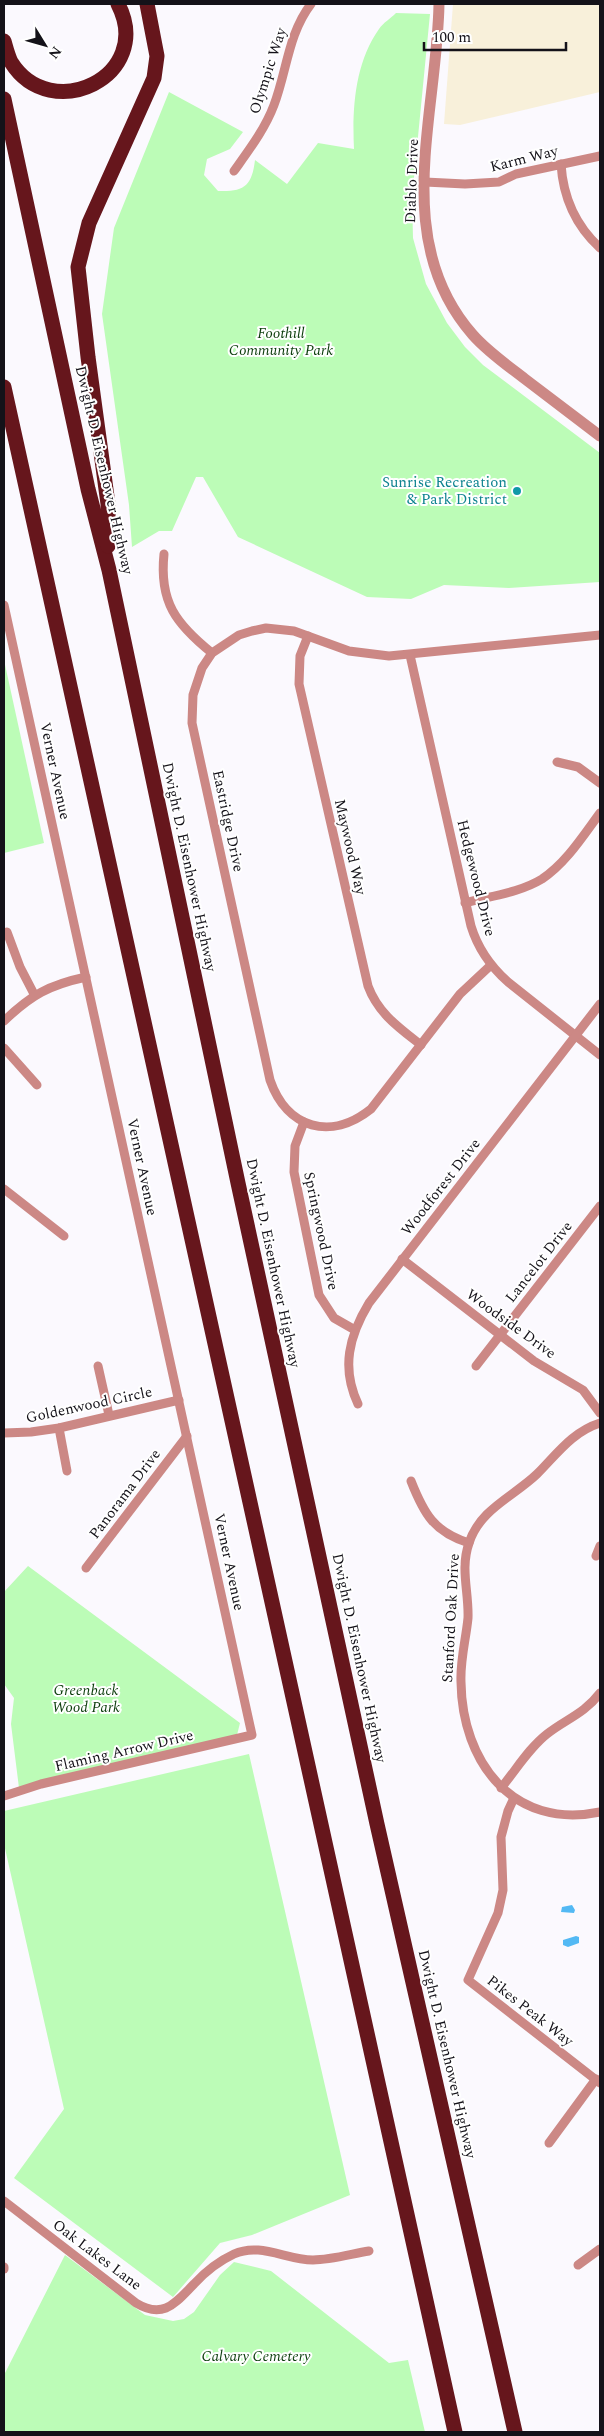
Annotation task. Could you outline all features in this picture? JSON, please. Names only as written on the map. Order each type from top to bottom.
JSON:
[{"type":"highway","points":[[4,41],[10,61],[30,81],[51,90],[79,90],[101,81],[120,61],[125,43],[126,29],[118,4]]},
{"type":"highway","points":[[109,570],[108,504],[78,266],[89,223],[154,78],[157,56],[147,4]]},
{"type":"highway","name":"Dwight D. Eisenhower Highway","points":[[4,99],[88,490],[109,570],[236,1173],[368,1781],[515,2432]]},
{"type":"highway","points":[[4,387],[455,2432]]},
{"type":"highway","points":[[4,410],[14,436]]},
{"type":"street","name":"Olympic Way","points":[[234,171],[267,122],[279,91],[294,33],[311,4]]},
{"type":"street","name":"Diablo Drive","points":[[439,4],[425,182],[424,221],[428,245],[437,277],[452,308],[474,336],[492,354],[600,436]]},
{"type":"street","name":"Karm Way","points":[[425,182],[465,184],[499,182],[516,174],[600,156]]},
{"type":"street","points":[[561,164],[563,186],[571,210],[583,229],[600,248]]},
{"type":"street","points":[[164,554],[163,581],[172,612],[184,628],[212,653]]},
{"type":"street","name":"Verner Avenue","points":[[4,605],[252,1735]]},
{"type":"street","name":"Eastridge Drive","points":[[491,965],[460,994],[371,1109],[360,1118],[332,1127],[304,1122],[283,1106],[275,1094],[270,1080],[192,723],[191,709],[196,681],[212,653],[239,635],[252,631],[280,628],[350,651],[389,656],[600,635]]},
{"type":"street","name":"Maywood Way","points":[[308,636],[300,656],[299,684],[368,986],[378,1007],[387,1018],[421,1044]]},
{"type":"street","name":"Hedgewood Drive","points":[[410,655],[473,934],[491,965],[508,982],[600,1055]]},
{"type":"street","points":[[557,762],[578,767],[600,783]]},
{"type":"street","points":[[465,903],[516,890],[542,879],[563,861],[600,813]]},
{"type":"street","points":[[7,932],[20,967],[34,994]]},
{"type":"street","points":[[4,1021],[34,994],[58,983],[86,977]]},
{"type":"street","name":"Woodforest Drive","points":[[358,1404],[350,1387],[348,1369],[355,1330],[368,1303],[600,1004]]},
{"type":"street","points":[[4,1048],[38,1085]]},
{"type":"street","name":"Springwood Drive","points":[[304,1122],[295,1146],[294,1172],[319,1295],[334,1318],[355,1330]]},
{"type":"street","points":[[4,1189],[64,1236]]},
{"type":"street","name":"Lancelot Drive","points":[[476,1366],[599,1209]]},
{"type":"street","name":"Woodside Drive","points":[[402,1259],[534,1361],[583,1390],[600,1413]]},
{"type":"street","points":[[98,1366],[109,1414]]},
{"type":"street","name":"Goldenwood Circle","points":[[4,1433],[59,1428],[109,1414],[179,1400]]},
{"type":"street","name":"Stanford Oak Drive","points":[[600,1423],[571,1438],[523,1487],[495,1506],[480,1522],[469,1543],[464,1565],[468,1617],[462,1661],[462,1702],[467,1730],[484,1769],[501,1788],[514,1798],[540,1811],[569,1816],[600,1812]]},
{"type":"street","points":[[59,1428],[67,1471]]},
{"type":"street","name":"Panorama Drive","points":[[86,1568],[187,1436]]},
{"type":"street","points":[[411,1481],[423,1511],[438,1528],[450,1536],[469,1543]]},
{"type":"street","points":[[596,1556],[600,1546]]},
{"type":"street","points":[[501,1788],[536,1744],[547,1734],[586,1709],[600,1693]]},
{"type":"street","name":"Flaming Arrow Drive","points":[[4,1796],[40,1784],[252,1735]]},
{"type":"street","name":"Pikes Peak Way","points":[[514,1798],[503,1824],[501,1837],[503,1890],[494,1923],[468,1980],[598,2081]]},
{"type":"street","points":[[549,2143],[598,2081]]},
{"type":"street","name":"Oak Lakes Lane","points":[[4,2201],[136,2303],[157,2310],[173,2305],[205,2273],[235,2254],[246,2251],[266,2251],[312,2260],[369,2251]]},
{"type":"street","points":[[578,2265],[600,2249]]},
{"type":"shaded area","points":[[453,4],[600,4],[600,92],[460,125],[444,124]]},
{"type":"green space","name":"Foothill Community Park","points":[[396,13],[430,14],[412,198],[413,238],[426,284],[447,323],[465,347],[483,365],[600,453],[600,582],[509,588],[444,585],[411,599],[367,597],[238,537],[203,477],[196,477],[172,531],[159,531],[132,547],[129,505],[102,314],[114,228],[169,92],[243,132],[230,149],[207,159],[204,175],[218,191],[234,190],[245,186],[252,176],[255,160],[287,184],[318,143],[354,149],[355,102],[360,71],[371,42],[379,29]]},
{"type":"green space","points":[[4,660],[44,843],[4,853]]},
{"type":"green space","name":"Greenback Wood Park","points":[[28,1566],[240,1723],[236,1739],[19,1788],[11,1724],[14,1698],[4,1684],[4,1592]]},
{"type":"green space","points":[[249,1754],[350,2195],[252,2235],[220,2243],[173,2297],[14,2178],[64,2109],[4,1844],[4,1811]]},
{"type":"green space","name":"Calvary Cemetery","points":[[65,2255],[145,2315],[173,2321],[184,2319],[194,2312],[220,2275],[234,2262],[271,2271],[389,2363],[408,2360],[425,2432],[4,2432],[4,2375]]},
{"type":"water","points":[[572,1905],[575,1910],[574,1913],[561,1912],[562,1907]]},
{"type":"water","points":[[576,1936],[579,1937],[579,1943],[568,1947],[563,1945],[563,1940]]},
{"type":"place","name":"Sunrise Recreation & Park District","points":[[517,491]]}]
